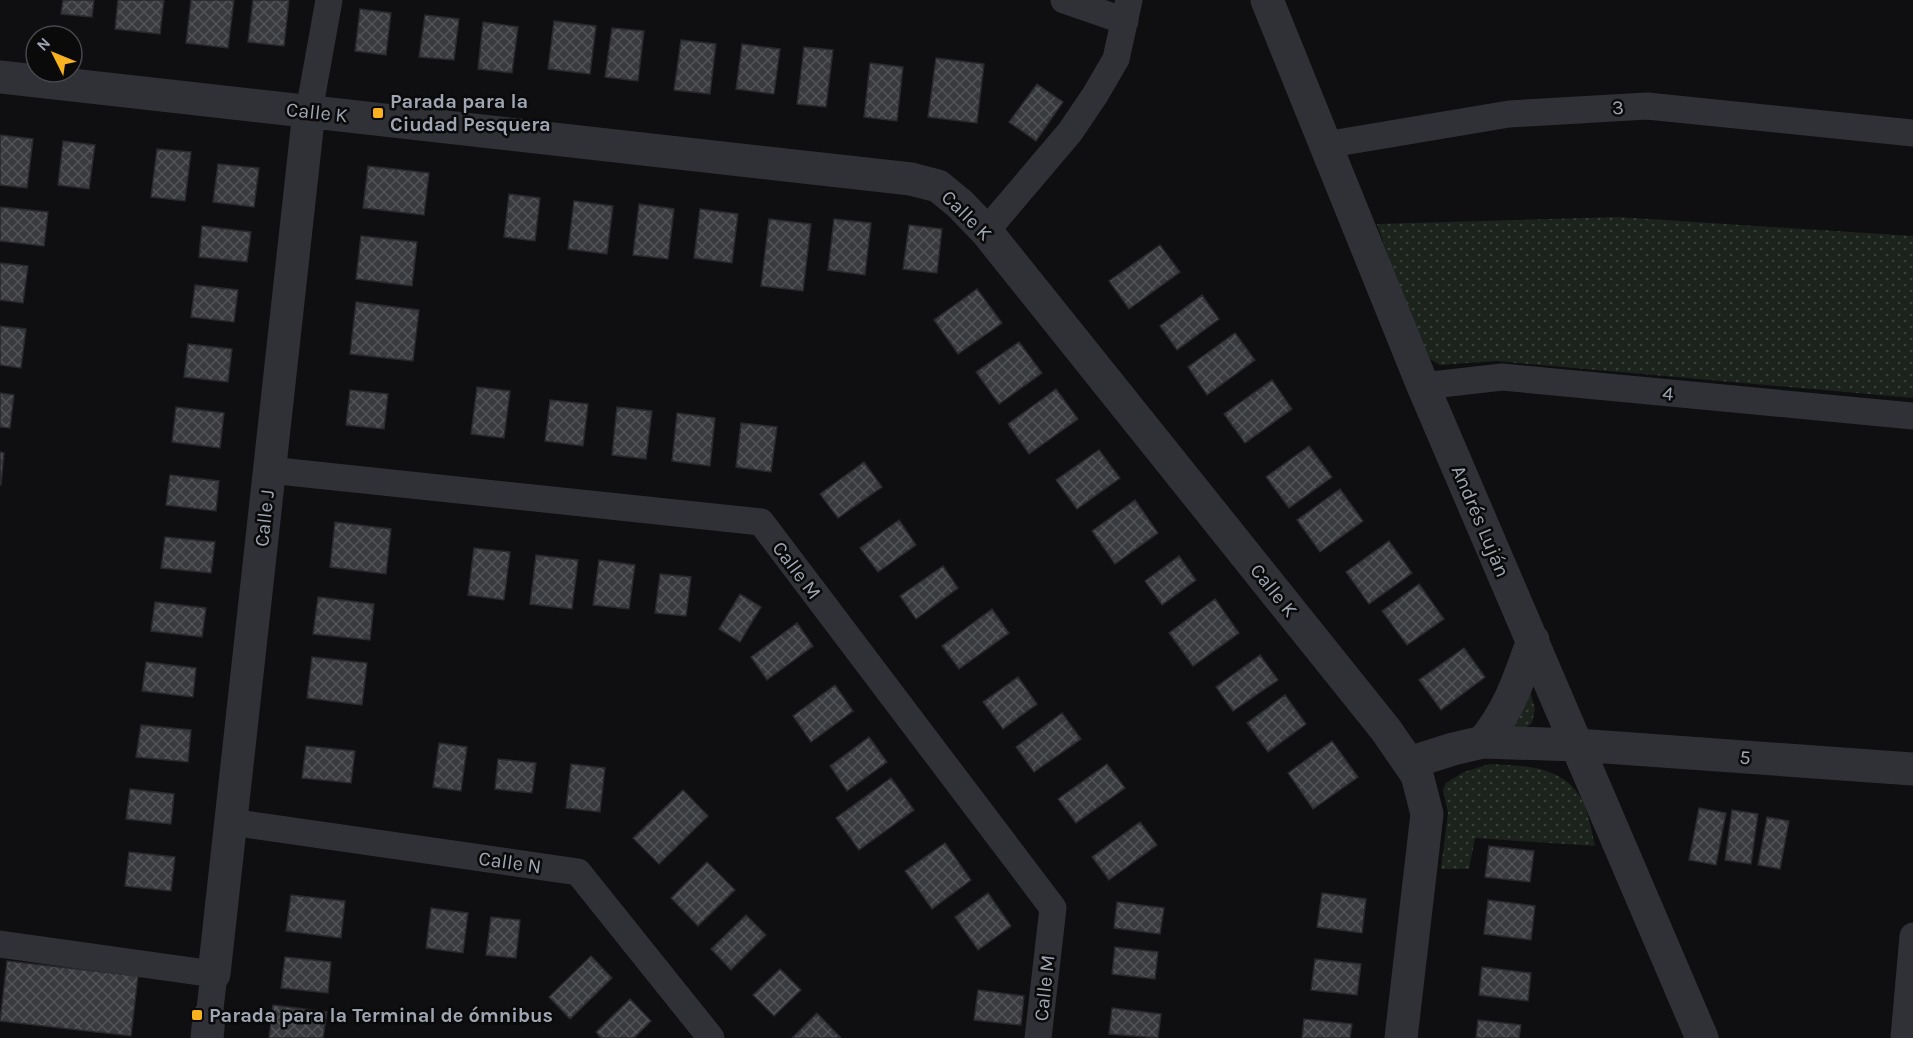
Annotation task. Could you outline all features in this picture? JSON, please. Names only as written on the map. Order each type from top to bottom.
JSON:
[{"type":"street","name":"Calle J","points":[[208,1027],[309,111],[329,0]]},
{"type":"street","points":[[986,231],[1070,132],[1116,58],[1127,11],[1065,0]]},
{"type":"street","name":"Andrés Luján","points":[[1267,0],[1423,386],[1702,1038]]},
{"type":"street","name":"Calle K","points":[[0,77],[911,179],[938,186],[960,204],[986,231],[1386,730],[1417,775],[1427,814],[1401,1038]]},
{"type":"street","name":"3","points":[[1325,145],[1509,114],[1647,106],[1913,133]]},
{"type":"street","name":"4","points":[[1423,386],[1502,376],[1913,416]]},
{"type":"street","name":"Calle M","points":[[269,470],[761,522],[1053,908],[1038,1038]]},
{"type":"street","points":[[1483,742],[1499,723],[1511,700],[1533,640]]},
{"type":"street","name":"5","points":[[1409,764],[1453,749],[1483,742],[1577,745],[1913,769]]},
{"type":"street","name":"Calle N","points":[[230,822],[578,872],[711,1038]]},
{"type":"street","points":[[1904,1038],[1913,936]]},
{"type":"street","points":[[0,944],[214,974]]},
{"type":"shaded area","points":[[1617,217],[1913,236],[1913,398],[1496,361],[1440,365],[1423,355],[1377,224]]},
{"type":"shaded area","points":[[1526,676],[1535,709],[1532,723],[1525,728],[1503,727]]},
{"type":"shaded area","points":[[1490,764],[1547,771],[1570,784],[1586,809],[1595,846],[1475,838],[1469,869],[1441,869],[1448,813],[1443,790],[1446,783],[1464,772]]},
{"type":"building","points":[[63,0],[94,0],[92,17],[61,14]]},
{"type":"building","points":[[118,0],[164,0],[160,34],[115,29]]},
{"type":"building","points":[[191,0],[234,0],[228,48],[186,43]]},
{"type":"building","points":[[253,0],[289,0],[284,46],[248,42]]},
{"type":"building","points":[[360,9],[391,13],[386,55],[355,51]]},
{"type":"building","points":[[425,15],[459,19],[454,60],[419,57]]},
{"type":"building","points":[[554,21],[596,26],[590,74],[548,69]]},
{"type":"building","points":[[483,22],[518,27],[512,73],[478,69]]},
{"type":"building","points":[[612,28],[644,31],[638,81],[605,77]]},
{"type":"building","points":[[681,40],[716,44],[710,94],[674,90]]},
{"type":"building","points":[[742,44],[780,49],[774,94],[736,89]]},
{"type":"building","points":[[804,47],[833,50],[826,107],[797,104]]},
{"type":"building","points":[[936,58],[984,64],[977,123],[928,117]]},
{"type":"building","points":[[870,63],[903,67],[897,121],[864,117]]},
{"type":"building","points":[[1037,84],[1063,102],[1036,141],[1009,122]]},
{"type":"building","points":[[0,135],[33,139],[27,188],[0,185]]},
{"type":"building","points":[[63,141],[95,145],[89,189],[58,185]]},
{"type":"building","points":[[157,149],[191,152],[185,201],[151,197]]},
{"type":"building","points":[[218,164],[259,168],[254,207],[213,202]]},
{"type":"building","points":[[368,166],[429,173],[424,215],[363,208]]},
{"type":"building","points":[[509,194],[540,198],[535,241],[504,237]]},
{"type":"building","points":[[574,201],[613,206],[607,254],[568,249]]},
{"type":"building","points":[[639,204],[674,209],[668,259],[633,255]]},
{"type":"building","points":[[0,207],[48,212],[44,246],[0,241]]},
{"type":"building","points":[[700,209],[738,214],[732,263],[694,258]]},
{"type":"building","points":[[769,219],[811,224],[803,291],[761,286]]},
{"type":"building","points":[[834,219],[871,223],[865,275],[828,270]]},
{"type":"building","points":[[909,225],[942,229],[937,273],[903,269]]},
{"type":"building","points":[[202,226],[251,232],[247,262],[199,257]]},
{"type":"building","points":[[361,236],[417,242],[412,286],[356,279]]},
{"type":"building","points":[[1160,245],[1180,272],[1129,309],[1109,281]]},
{"type":"building","points":[[0,263],[28,266],[23,303],[0,300]]},
{"type":"building","points":[[195,285],[238,290],[234,322],[191,317]]},
{"type":"building","points":[[977,289],[1002,323],[958,354],[934,320]]},
{"type":"building","points":[[1202,295],[1219,319],[1177,350],[1160,326]]},
{"type":"building","points":[[356,302],[419,310],[413,361],[350,354]]},
{"type":"building","points":[[0,326],[26,329],[21,368],[0,365]]},
{"type":"building","points":[[1235,333],[1255,360],[1207,395],[1188,367]]},
{"type":"building","points":[[1019,342],[1042,373],[999,404],[976,372]]},
{"type":"building","points":[[188,344],[232,349],[228,382],[184,377]]},
{"type":"building","points":[[1272,380],[1292,409],[1245,443],[1224,414]]},
{"type":"building","points":[[477,387],[510,391],[504,438],[471,434]]},
{"type":"building","points":[[1056,389],[1078,419],[1029,454],[1008,424]]},
{"type":"building","points":[[350,390],[388,394],[384,429],[346,425]]},
{"type":"building","points":[[0,393],[14,395],[10,428],[0,427]]},
{"type":"building","points":[[550,400],[588,404],[583,446],[545,441]]},
{"type":"building","points":[[176,407],[224,413],[220,448],[172,442]]},
{"type":"building","points":[[617,407],[652,411],[646,459],[612,455]]},
{"type":"building","points":[[677,413],[715,418],[710,466],[672,461]]},
{"type":"building","points":[[741,423],[777,427],[771,472],[736,467]]},
{"type":"building","points":[[1309,446],[1332,477],[1289,508],[1266,477]]},
{"type":"building","points":[[1099,450],[1120,478],[1077,509],[1056,480]]},
{"type":"building","points":[[0,452],[4,453],[1,485],[0,485]]},
{"type":"building","points":[[864,462],[882,487],[838,518],[820,494]]},
{"type":"building","points":[[170,475],[219,481],[216,511],[166,505]]},
{"type":"building","points":[[1340,489],[1363,521],[1320,552],[1297,520]]},
{"type":"building","points":[[1135,500],[1158,533],[1115,564],[1092,531]]},
{"type":"building","points":[[899,520],[916,545],[878,572],[860,548]]},
{"type":"building","points":[[335,522],[391,529],[386,574],[330,567]]},
{"type":"building","points":[[165,537],[215,542],[211,573],[161,568]]},
{"type":"building","points":[[1389,541],[1412,573],[1369,604],[1346,572]]},
{"type":"building","points":[[474,548],[510,552],[504,600],[468,595]]},
{"type":"building","points":[[536,555],[578,560],[572,609],[530,604]]},
{"type":"building","points":[[1179,556],[1196,580],[1162,605],[1145,581]]},
{"type":"building","points":[[599,560],[635,565],[629,609],[593,605]]},
{"type":"building","points":[[943,566],[958,588],[916,619],[900,596]]},
{"type":"building","points":[[660,574],[691,577],[686,616],[655,613]]},
{"type":"building","points":[[1419,584],[1444,619],[1407,645],[1382,611]]},
{"type":"building","points":[[740,594],[761,607],[740,642],[719,629]]},
{"type":"building","points":[[318,597],[374,604],[370,640],[313,634]]},
{"type":"building","points":[[1215,599],[1239,633],[1193,666],[1169,633]]},
{"type":"building","points":[[155,602],[206,608],[202,637],[151,631]]},
{"type":"building","points":[[992,609],[1009,633],[959,669],[942,646]]},
{"type":"building","points":[[797,623],[813,646],[767,680],[751,657]]},
{"type":"building","points":[[1464,648],[1485,677],[1441,710],[1419,680]]},
{"type":"building","points":[[1260,655],[1278,680],[1233,711],[1216,687]]},
{"type":"building","points":[[312,657],[367,663],[362,705],[307,698]]},
{"type":"building","points":[[146,662],[196,668],[193,697],[142,691]]},
{"type":"building","points":[[1018,677],[1037,704],[1003,729],[983,702]]},
{"type":"building","points":[[835,685],[853,711],[811,742],[793,716]]},
{"type":"building","points":[[1285,695],[1306,724],[1268,752],[1247,723]]},
{"type":"building","points":[[1062,713],[1081,739],[1034,772],[1016,747]]},
{"type":"building","points":[[141,725],[191,730],[188,762],[136,757]]},
{"type":"building","points":[[869,737],[887,762],[847,791],[830,766]]},
{"type":"building","points":[[1332,741],[1358,777],[1313,809],[1288,773]]},
{"type":"building","points":[[439,743],[467,747],[461,791],[433,787]]},
{"type":"building","points":[[306,746],[355,751],[351,783],[302,778]]},
{"type":"building","points":[[498,759],[536,763],[532,793],[495,789]]},
{"type":"building","points":[[571,764],[605,768],[600,812],[566,808]]},
{"type":"building","points":[[1107,764],[1125,788],[1076,823],[1058,799]]},
{"type":"building","points":[[891,778],[914,810],[859,850],[836,818]]},
{"type":"building","points":[[130,789],[174,794],[171,824],[126,819]]},
{"type":"building","points":[[683,790],[708,816],[659,864],[633,838]]},
{"type":"building","points":[[1699,808],[1726,813],[1716,865],[1689,860]]},
{"type":"building","points":[[1732,810],[1758,814],[1751,864],[1725,860]]},
{"type":"building","points":[[1767,817],[1789,821],[1780,869],[1758,865]]},
{"type":"building","points":[[1140,822],[1157,845],[1109,880],[1092,857]]},
{"type":"building","points":[[945,843],[971,880],[932,909],[905,871]]},
{"type":"building","points":[[1489,846],[1534,851],[1530,882],[1485,877]]},
{"type":"building","points":[[129,852],[175,857],[171,891],[125,886]]},
{"type":"building","points":[[707,862],[735,890],[698,926],[671,898]]},
{"type":"building","points":[[988,893],[1011,926],[978,950],[955,917]]},
{"type":"building","points":[[1322,893],[1366,899],[1362,933],[1317,927]]},
{"type":"building","points":[[291,895],[345,901],[341,938],[286,931]]},
{"type":"building","points":[[1488,900],[1535,906],[1531,940],[1484,934]]},
{"type":"building","points":[[1117,902],[1164,908],[1160,934],[1114,928]]},
{"type":"building","points":[[431,908],[468,913],[463,953],[426,948]]},
{"type":"building","points":[[746,915],[766,935],[731,970],[711,949]]},
{"type":"building","points":[[491,917],[520,920],[516,958],[486,955]]},
{"type":"building","points":[[1115,947],[1158,952],[1155,979],[1112,974]]},
{"type":"building","points":[[591,956],[612,978],[570,1019],[549,997]]},
{"type":"building","points":[[285,957],[331,962],[328,993],[281,988]]},
{"type":"building","points":[[1315,959],[1361,964],[1357,995],[1311,990]]},
{"type":"building","points":[[7,961],[138,976],[131,1036],[0,1021]]},
{"type":"building","points":[[1482,967],[1531,973],[1528,1001],[1479,995]]},
{"type":"building","points":[[780,969],[801,990],[774,1016],[753,995]]},
{"type":"building","points":[[978,990],[1024,996],[1021,1025],[974,1020]]},
{"type":"building","points":[[630,999],[651,1021],[634,1038],[601,1038],[596,1032]]},
{"type":"building","points":[[273,1005],[327,1012],[323,1038],[269,1038]]},
{"type":"building","points":[[1112,1008],[1161,1014],[1158,1038],[1109,1034]]},
{"type":"building","points":[[817,1013],[841,1038],[792,1038]]},
{"type":"building","points":[[1304,1019],[1352,1024],[1350,1038],[1302,1038]]},
{"type":"building","points":[[1478,1020],[1521,1025],[1519,1038],[1476,1038]]},
{"type":"place","name":"Parada para la Ciudad Pesquera","points":[[378,113]]},
{"type":"place","name":"Parada para la Terminal de ómnibus","points":[[197,1015]]}]
